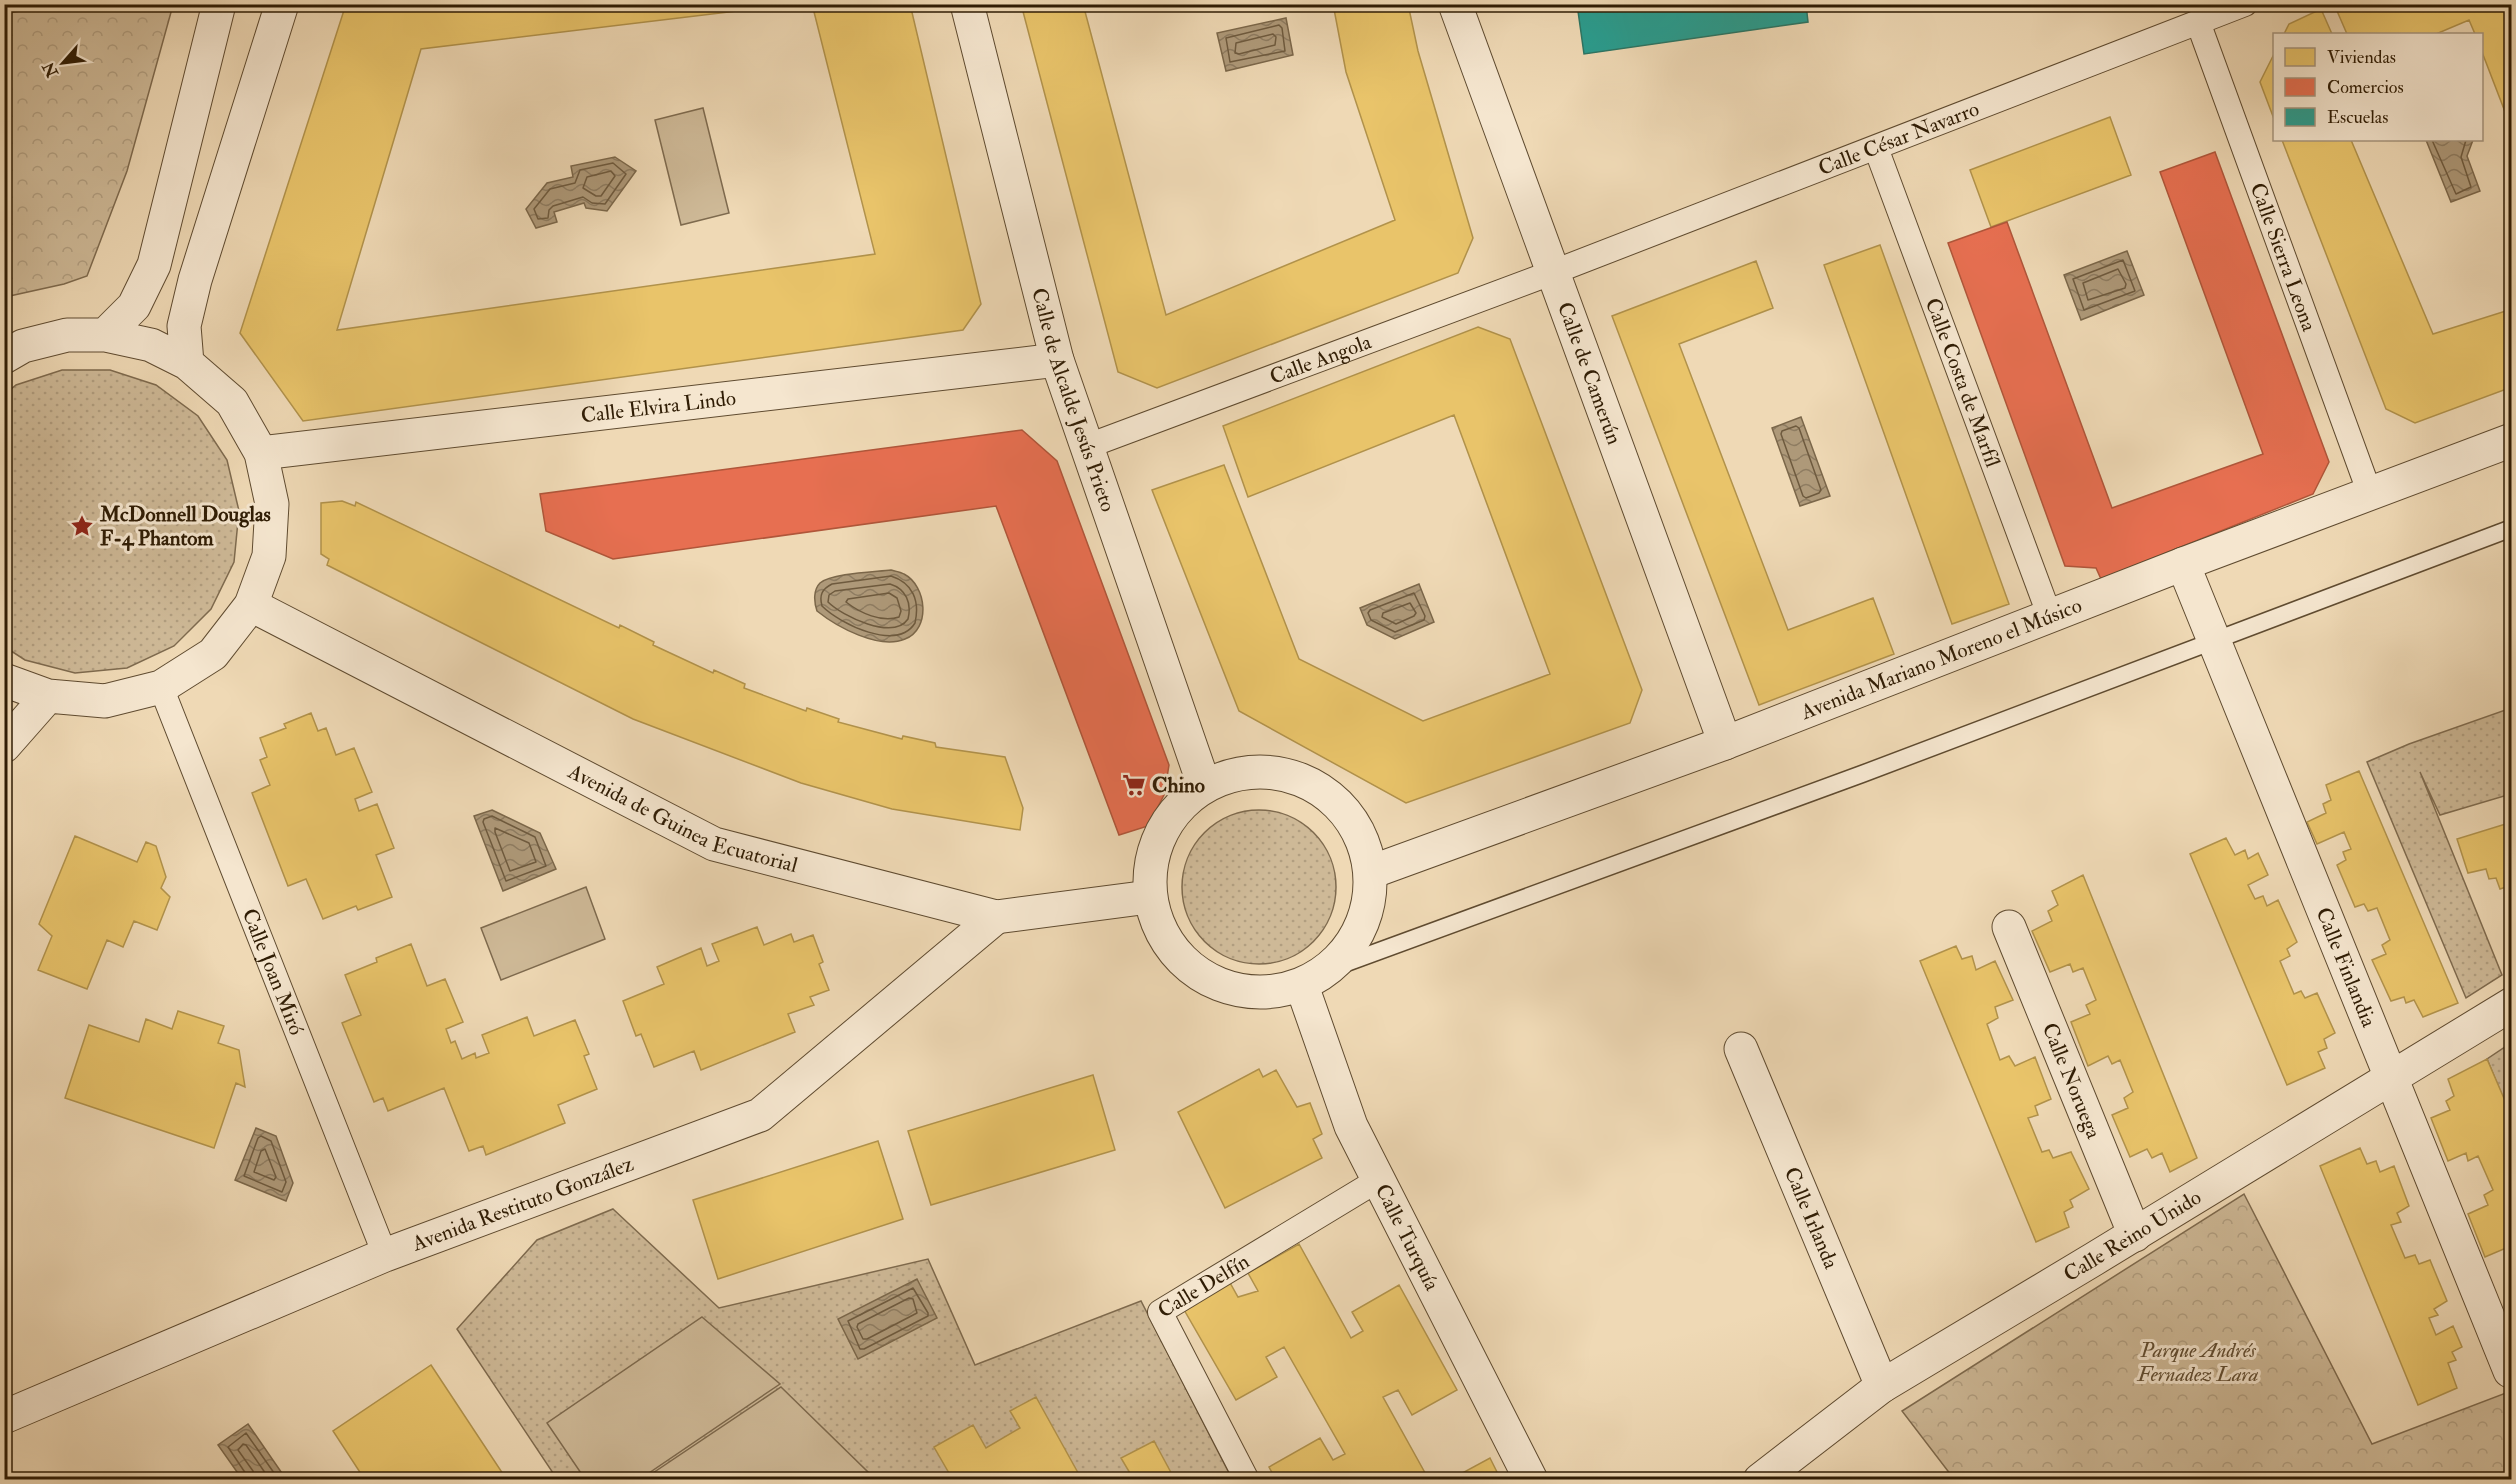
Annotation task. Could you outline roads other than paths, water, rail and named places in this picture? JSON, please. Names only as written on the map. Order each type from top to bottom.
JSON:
[{"type":"street","points":[[105,335],[134,306],[154,265],[219,4]]},
{"type":"street","points":[[187,363],[184,326],[195,280],[282,4]]},
{"type":"street","name":"Calle de Alcalde Jesús Prieto","points":[[967,4],[1057,360],[1204,785]]},
{"type":"street","name":"Calle de Camerún","points":[[1455,4],[1551,273],[1725,743]]},
{"type":"street","name":"Calle César Navarro","points":[[1551,273],[2245,4]]},
{"type":"street","name":"Calle Sierra Leona","points":[[2198,22],[2370,494]]},
{"type":"street","name":"Calle Costa de Marfíl","points":[[1876,148],[2050,617]]},
{"type":"street","name":"Calle Angola","points":[[1088,446],[1551,273]]},
{"type":"street","points":[[4,357],[23,346],[67,335],[105,335],[151,345],[187,363],[232,402],[261,453],[272,504],[269,556],[251,605],[213,654],[161,687],[105,701],[48,696],[4,680]]},
{"type":"street","name":"Calle Elvira Lindo","points":[[261,453],[1057,360]]},
{"type":"street","name":"Avenida Mariano Moreno el Músico","points":[[1371,872],[1725,743],[2183,564],[2511,440]]},
{"type":"street","name":"Calle Finlandia","points":[[2183,564],[2510,1371]]},
{"type":"street","name":"Avenida de Guinea Ecuatorial","points":[[251,605],[714,844],[996,917],[1149,897]]},
{"type":"street","name":"Calle Joan Miró","points":[[161,687],[385,1255]]},
{"type":"street","points":[[4,746],[48,696]]},
{"type":"street","points":[[1268,771],[1305,780],[1340,805],[1368,854],[1371,872],[1371,897],[1355,940],[1330,969],[1302,986],[1269,994],[1229,989],[1194,972],[1165,940],[1149,897],[1151,859],[1173,812],[1204,785],[1231,774],[1268,771]]},
{"type":"street","name":"Avenida Restituto González","points":[[4,1417],[385,1255],[760,1115],[996,917]]},
{"type":"street","name":"Calle Noruega","points":[[2009,927],[2135,1235]]},
{"type":"street","name":"Calle Turquía","points":[[1302,986],[1351,1126],[1531,1479]]},
{"type":"street","name":"Calle Reino Unido","points":[[1760,1479],[1882,1386],[2135,1235],[2511,1004]]},
{"type":"street","name":"Calle Irlanda","points":[[1741,1049],[1882,1386]]},
{"type":"street","name":"Calle Delfín","points":[[1247,1479],[1161,1312],[1378,1180]]},
{"type":"lane","points":[[1330,969],[2215,642],[2511,528]]},
{"type":"water","points":[[1286,18],[1293,55],[1226,71],[1217,33]]},
{"type":"water","points":[[2426,141],[2473,141],[2467,156],[2480,191],[2451,202]]},
{"type":"water","points":[[615,157],[636,171],[607,211],[586,208],[584,203],[554,212],[557,222],[536,228],[526,209],[547,183],[573,177],[571,166]]},
{"type":"water","points":[[2127,251],[2144,295],[2081,320],[2064,275]]},
{"type":"water","points":[[1801,417],[1830,496],[1800,506],[1772,428]]},
{"type":"water","points":[[891,570],[903,573],[912,580],[921,597],[923,607],[919,626],[905,639],[883,642],[871,639],[847,630],[817,611],[815,593],[820,583],[844,575]]},
{"type":"water","points":[[1419,584],[1434,622],[1395,639],[1367,625],[1360,608]]},
{"type":"water","points":[[492,810],[540,833],[556,869],[503,891],[474,816]]},
{"type":"water","points":[[256,1128],[276,1136],[293,1183],[286,1201],[235,1180]]},
{"type":"water","points":[[917,1279],[937,1318],[858,1359],[838,1319]]},
{"type":"water","points":[[248,1424],[286,1479],[242,1479],[218,1445]]},
{"type":"place","name":"McDonnell Douglas F-4 Phantom","points":[[82,526]]},
{"type":"place","name":"Chino","points":[[1134,785]]},
{"type":"park label","name":"Parque Andrés Fernadez Lara","points":[[2198,1362]]}]
